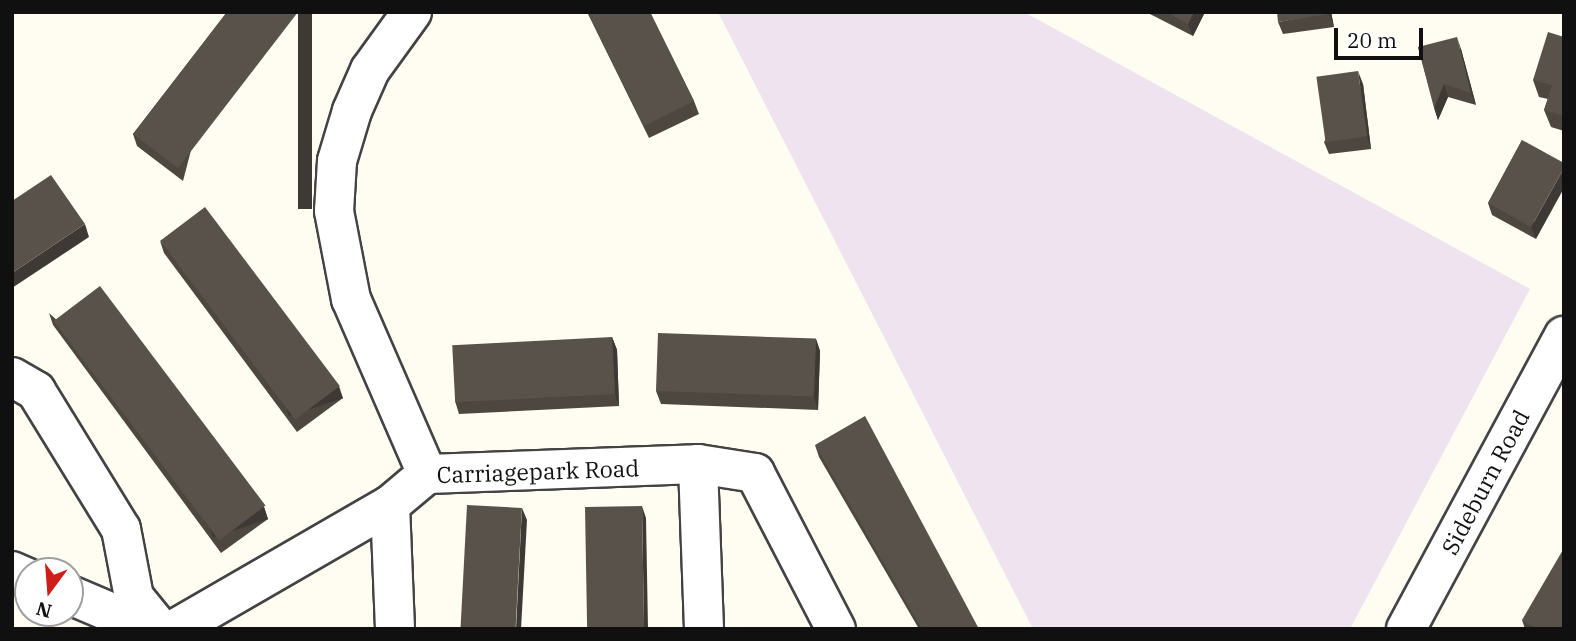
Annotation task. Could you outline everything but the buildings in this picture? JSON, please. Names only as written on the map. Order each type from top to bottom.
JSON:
[{"type":"street","points":[[412,12],[370,70],[352,111],[337,162],[334,211],[351,299],[427,474]]},
{"type":"street","name":"Sideburn Road","points":[[1406,629],[1564,336]]},
{"type":"street","points":[[12,377],[36,391],[121,529],[134,597],[160,629]]},
{"type":"street","points":[[698,464],[704,629]]},
{"type":"street","name":"Carriagepark Road","points":[[175,629],[390,505],[427,474],[698,464],[755,473],[836,629]]},
{"type":"street","points":[[390,505],[395,629]]},
{"type":"street","points":[[84,601],[150,629]]},
{"type":"shaded area","points":[[718,12],[1024,12],[1530,289],[1350,629],[1033,629]]}]
